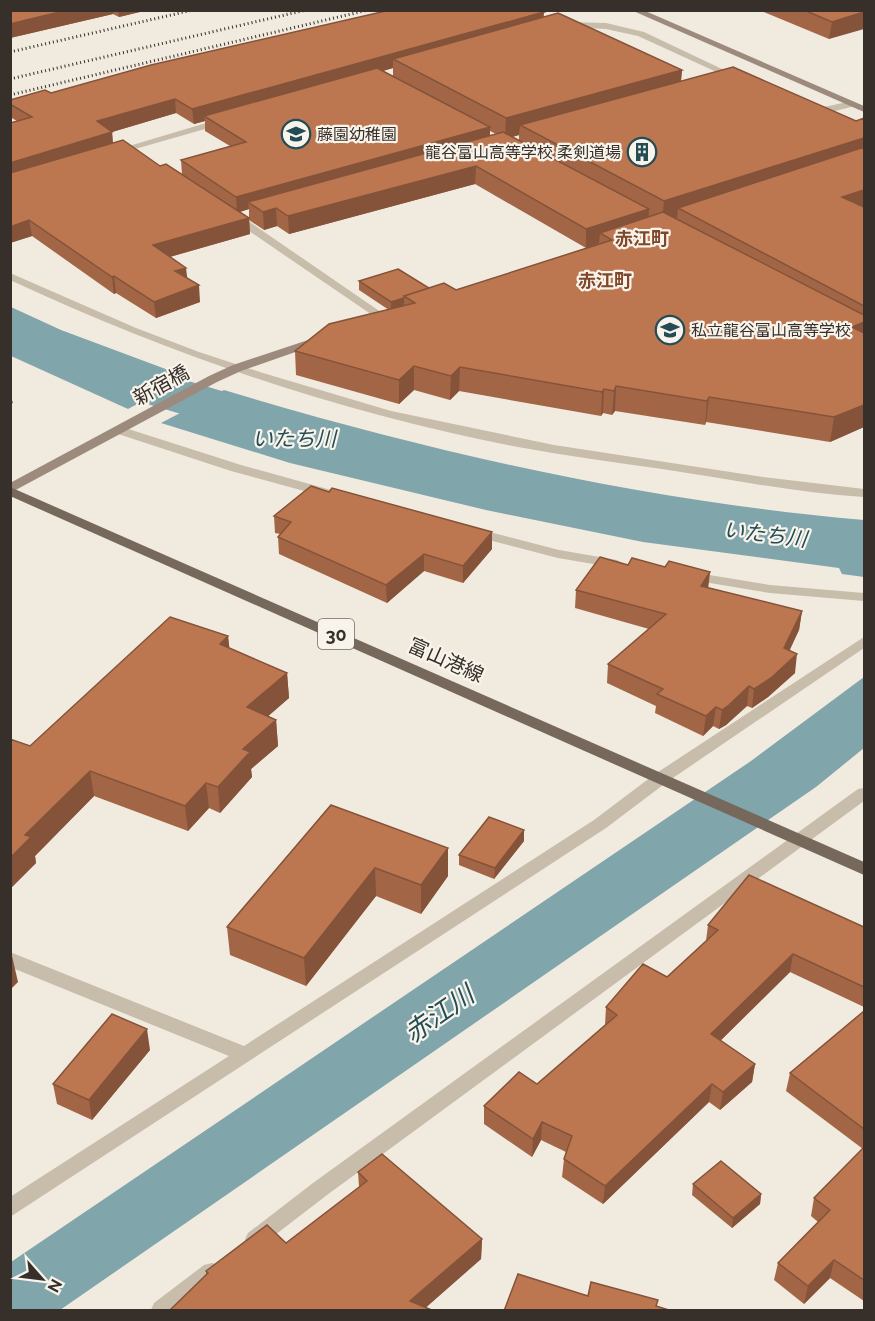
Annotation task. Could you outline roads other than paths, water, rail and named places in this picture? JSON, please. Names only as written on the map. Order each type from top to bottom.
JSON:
[{"type":"main road","name":"富山港線","points":[[10,490],[864,869]]},
{"type":"street","points":[[635,10],[864,109]]},
{"type":"street","points":[[554,28],[565,25],[606,26],[641,34],[750,84]]},
{"type":"street","points":[[728,82],[739,79]]},
{"type":"street","points":[[804,108],[815,113],[852,104]]},
{"type":"street","points":[[108,154],[232,118]]},
{"type":"street","points":[[130,147],[140,153]]},
{"type":"street","points":[[238,215],[385,319]]},
{"type":"street","points":[[10,276],[80,310],[167,345],[261,377],[421,422],[519,443],[864,494]]},
{"type":"street","name":"新宿橋","points":[[10,490],[213,379],[237,368],[328,338]]},
{"type":"street","points":[[124,428],[236,468],[342,498]]},
{"type":"street","points":[[456,527],[558,554],[635,567]]},
{"type":"street","points":[[678,574],[770,589],[864,597]]},
{"type":"street","points":[[10,1208],[600,824],[661,778],[864,642]]},
{"type":"street","points":[[162,1311],[320,1189],[864,793]]},
{"type":"street","points":[[10,960],[246,1055]]},
{"type":"water","points":[[11,307],[61,330],[187,377],[128,409],[11,356]]},
{"type":"water","name":"いたち川","points":[[224,390],[382,434],[541,472],[702,501],[864,520],[864,577],[842,574],[839,568],[643,542],[486,510],[290,463],[161,423]]},
{"type":"water","name":"赤江川","points":[[864,677],[864,748],[816,787],[60,1310],[11,1310],[11,1262],[751,761]]},
{"type":"waterway","name":"いたち川","points":[[10,331],[136,383],[289,429]]},
{"type":"railway","points":[[10,52],[193,10]]},
{"type":"railway","points":[[10,79],[306,10]]},
{"type":"railway","points":[[10,95],[368,10]]},
{"type":"place","name":"藤園幼稚園","points":[[296,134]]},
{"type":"place","name":"龍谷富山高等学校 柔剣道場","points":[[642,152]]},
{"type":"place","name":"私立龍谷富山高等学校","points":[[670,330]]},
{"type":"district","name":"赤江町","points":[[642,238]]},
{"type":"district","name":"赤江町","points":[[605,280]]}]
